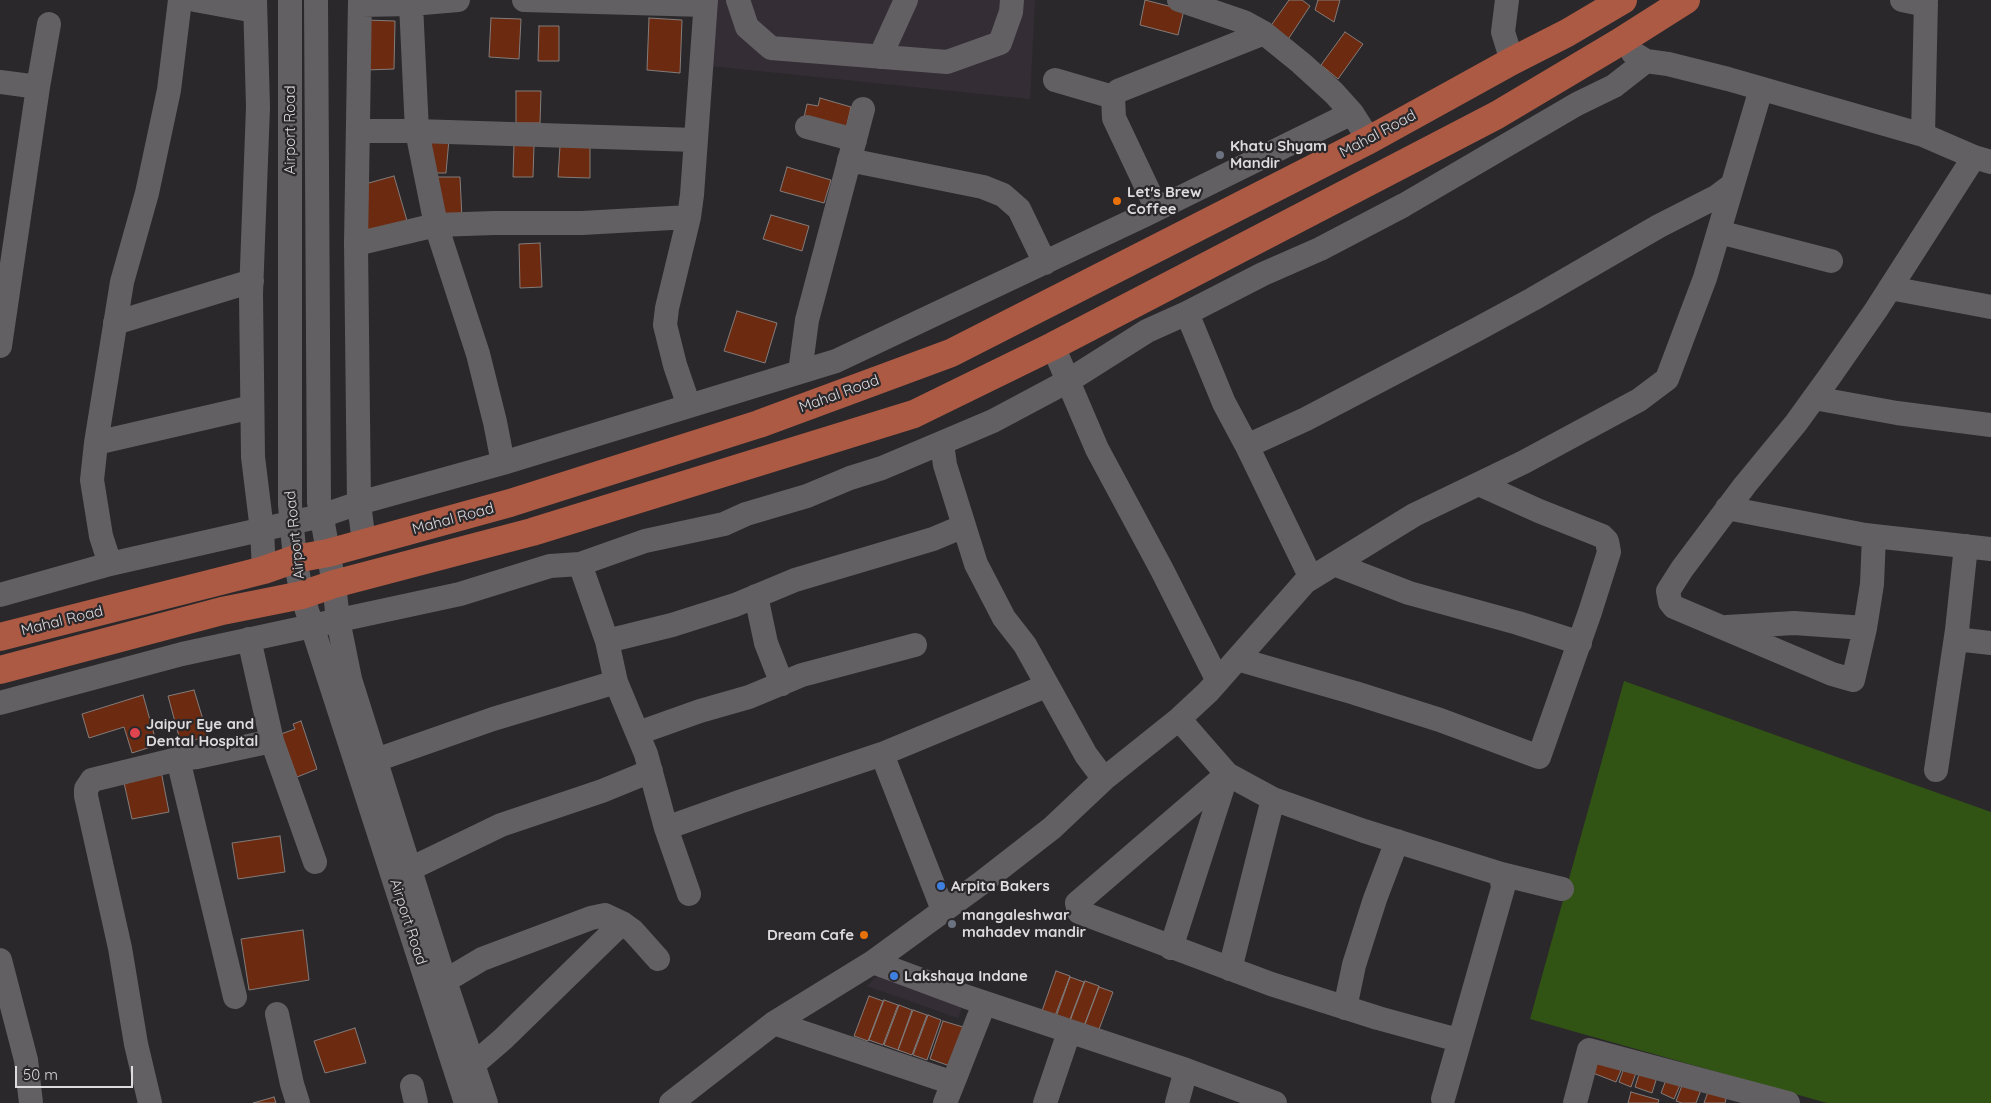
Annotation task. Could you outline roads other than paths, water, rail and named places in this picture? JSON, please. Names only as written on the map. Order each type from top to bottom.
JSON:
[{"type":"main road","name":"Mahal Road","points":[[0,670],[222,611],[302,595],[334,584],[532,532],[914,414],[1053,346],[1497,115],[1686,0]]},
{"type":"main road","name":"Mahal Road","points":[[0,637],[264,570],[295,560],[328,553],[510,503],[759,424],[951,353],[1369,140],[1512,61],[1567,33],[1621,1]]},
{"type":"street","points":[[110,564],[101,536],[92,480],[96,443],[122,282],[147,193],[169,90],[180,0]]},
{"type":"street","points":[[195,0],[255,6],[258,107],[252,281],[252,407],[253,457],[262,530],[264,570]]},
{"type":"street","name":"Airport Road","points":[[290,0],[291,524],[295,560],[302,595],[466,1103]]},
{"type":"street","name":"Airport Road","points":[[316,0],[318,472],[321,516],[350,679],[445,981],[486,1103]]},
{"type":"street","points":[[364,543],[358,502],[356,244],[360,2],[411,4],[458,0]]},
{"type":"street","points":[[524,0],[705,2],[692,195],[689,217],[667,308],[665,325],[675,365],[689,406]]},
{"type":"street","points":[[738,0],[747,27],[771,48],[947,62],[1000,43],[1011,12],[1012,0]]},
{"type":"street","points":[[880,57],[906,0]]},
{"type":"street","points":[[1179,0],[1244,22],[1264,33],[1334,93],[1352,113],[1369,140]]},
{"type":"street","points":[[1507,0],[1503,32],[1512,61]]},
{"type":"street","points":[[1902,0],[1926,2],[1923,134]]},
{"type":"street","points":[[411,4],[417,131],[436,225],[478,354],[503,463]]},
{"type":"street","points":[[0,346],[9,229],[49,24]]},
{"type":"street","points":[[1157,209],[1114,118],[1113,96],[1118,90],[1264,33]]},
{"type":"street","points":[[1618,43],[1646,61],[1668,64],[1923,134],[1982,159],[1796,423],[1727,508],[1682,569],[1668,591],[1670,602],[1674,608],[1832,674],[1853,680],[1865,628],[1872,584],[1874,536]]},
{"type":"street","points":[[0,703],[182,654],[460,594],[550,566],[580,564],[644,541],[724,524],[746,514],[807,496],[942,444],[993,421],[1068,381],[1147,331],[1404,205],[1576,104],[1614,86],[1646,61]]},
{"type":"street","points":[[1055,80],[1113,96]]},
{"type":"street","points":[[0,82],[38,87]]},
{"type":"street","points":[[671,1103],[774,1023],[873,962],[1052,828],[1104,779],[1179,719],[1218,681],[1305,582],[1414,516],[1639,400],[1667,379],[1705,278],[1761,89]]},
{"type":"street","points":[[800,372],[807,320],[863,109]]},
{"type":"street","points":[[0,595],[110,564],[321,516],[358,502],[503,463],[836,361],[1045,263],[1352,113]]},
{"type":"street","points":[[807,127],[852,150],[983,187],[1003,195],[1019,208],[1045,263]]},
{"type":"street","points":[[358,131],[417,131],[695,140]]},
{"type":"street","points":[[1247,446],[1306,419],[1474,332],[1659,226],[1699,206],[1732,185]]},
{"type":"street","points":[[356,244],[436,225],[582,223],[689,217]]},
{"type":"street","points":[[1719,232],[1832,261]]},
{"type":"street","points":[[116,323],[252,281]]},
{"type":"street","points":[[1890,288],[1991,307]]},
{"type":"street","points":[[1187,313],[1224,403],[1311,578]]},
{"type":"street","points":[[1053,346],[1097,449],[1162,570],[1218,681]]},
{"type":"street","points":[[1814,398],[1991,425]]},
{"type":"street","points":[[96,443],[252,407]]},
{"type":"street","points":[[942,444],[945,465],[976,564],[1004,618],[1025,645],[1046,686],[1086,755],[1104,779]]},
{"type":"street","points":[[1237,659],[1440,720],[1539,757],[1580,643],[1609,552],[1607,541],[1602,536],[1539,511],[1479,484]]},
{"type":"street","points":[[1727,508],[1874,536],[1991,549]]},
{"type":"street","points":[[607,641],[672,625],[756,596],[795,580],[933,539],[964,526]]},
{"type":"street","points":[[1936,770],[1956,639],[1966,546]]},
{"type":"street","points":[[580,564],[607,641],[616,682],[638,733],[651,771],[666,828],[689,894]]},
{"type":"street","points":[[1334,564],[1409,593],[1518,623],[1580,643]]},
{"type":"street","points":[[756,596],[766,644],[782,684]]},
{"type":"street","points":[[1724,628],[1794,623],[1865,628]]},
{"type":"street","points":[[249,639],[272,741],[315,862]]},
{"type":"street","points":[[1956,639],[1991,643]]},
{"type":"street","points":[[638,733],[700,711],[750,697],[802,675],[915,645]]},
{"type":"street","points":[[376,760],[493,719],[616,682]]},
{"type":"street","points":[[666,828],[882,754],[1046,686]]},
{"type":"street","points":[[1179,719],[1227,774],[1273,799],[1501,874],[1562,889]]},
{"type":"street","points":[[150,1103],[136,1044],[120,948],[86,789],[92,780],[178,759],[197,757],[272,741]]},
{"type":"street","points":[[882,754],[944,910]]},
{"type":"street","points":[[178,759],[235,997]]},
{"type":"street","points":[[410,869],[501,825],[602,791],[651,771]]},
{"type":"street","points":[[1227,774],[1076,903],[1078,912],[1230,970],[1345,1008],[1458,1040]]},
{"type":"street","points":[[1171,948],[1227,774]]},
{"type":"street","points":[[1230,970],[1273,799]]},
{"type":"street","points":[[1345,1008],[1354,965],[1375,899],[1397,841]]},
{"type":"street","points":[[1443,1098],[1502,888],[1501,874]]},
{"type":"street","points":[[445,981],[482,959],[590,918],[605,915],[622,923],[633,932],[658,959]]},
{"type":"street","points":[[474,1064],[503,1039],[622,923]]},
{"type":"street","points":[[0,960],[5,998],[26,1060],[31,1103]]},
{"type":"street","points":[[873,962],[984,1004],[1186,1070],[1275,1103]]},
{"type":"street","points":[[774,1023],[949,1093],[984,1004]]},
{"type":"street","points":[[277,1014],[298,1103]]},
{"type":"street","points":[[1045,1103],[1068,1032]]},
{"type":"street","points":[[1575,1103],[1589,1050],[1788,1103]]},
{"type":"street","points":[[1177,1103],[1186,1070]]},
{"type":"place","name":"Khatu Shyam Mandir","points":[[1220,155]]},
{"type":"place","name":"Let's Brew Coffee","points":[[1117,201]]},
{"type":"place","name":"Jaipur Eye and Dental Hospital","points":[[135,733]]},
{"type":"place","name":"Arpita Bakers","points":[[941,886]]},
{"type":"place","name":"mangaleshwar mahadev mandir","points":[[952,924]]},
{"type":"place","name":"Dream Cafe","points":[[864,935]]},
{"type":"place","name":"Lakshaya Indane","points":[[894,976]]}]
